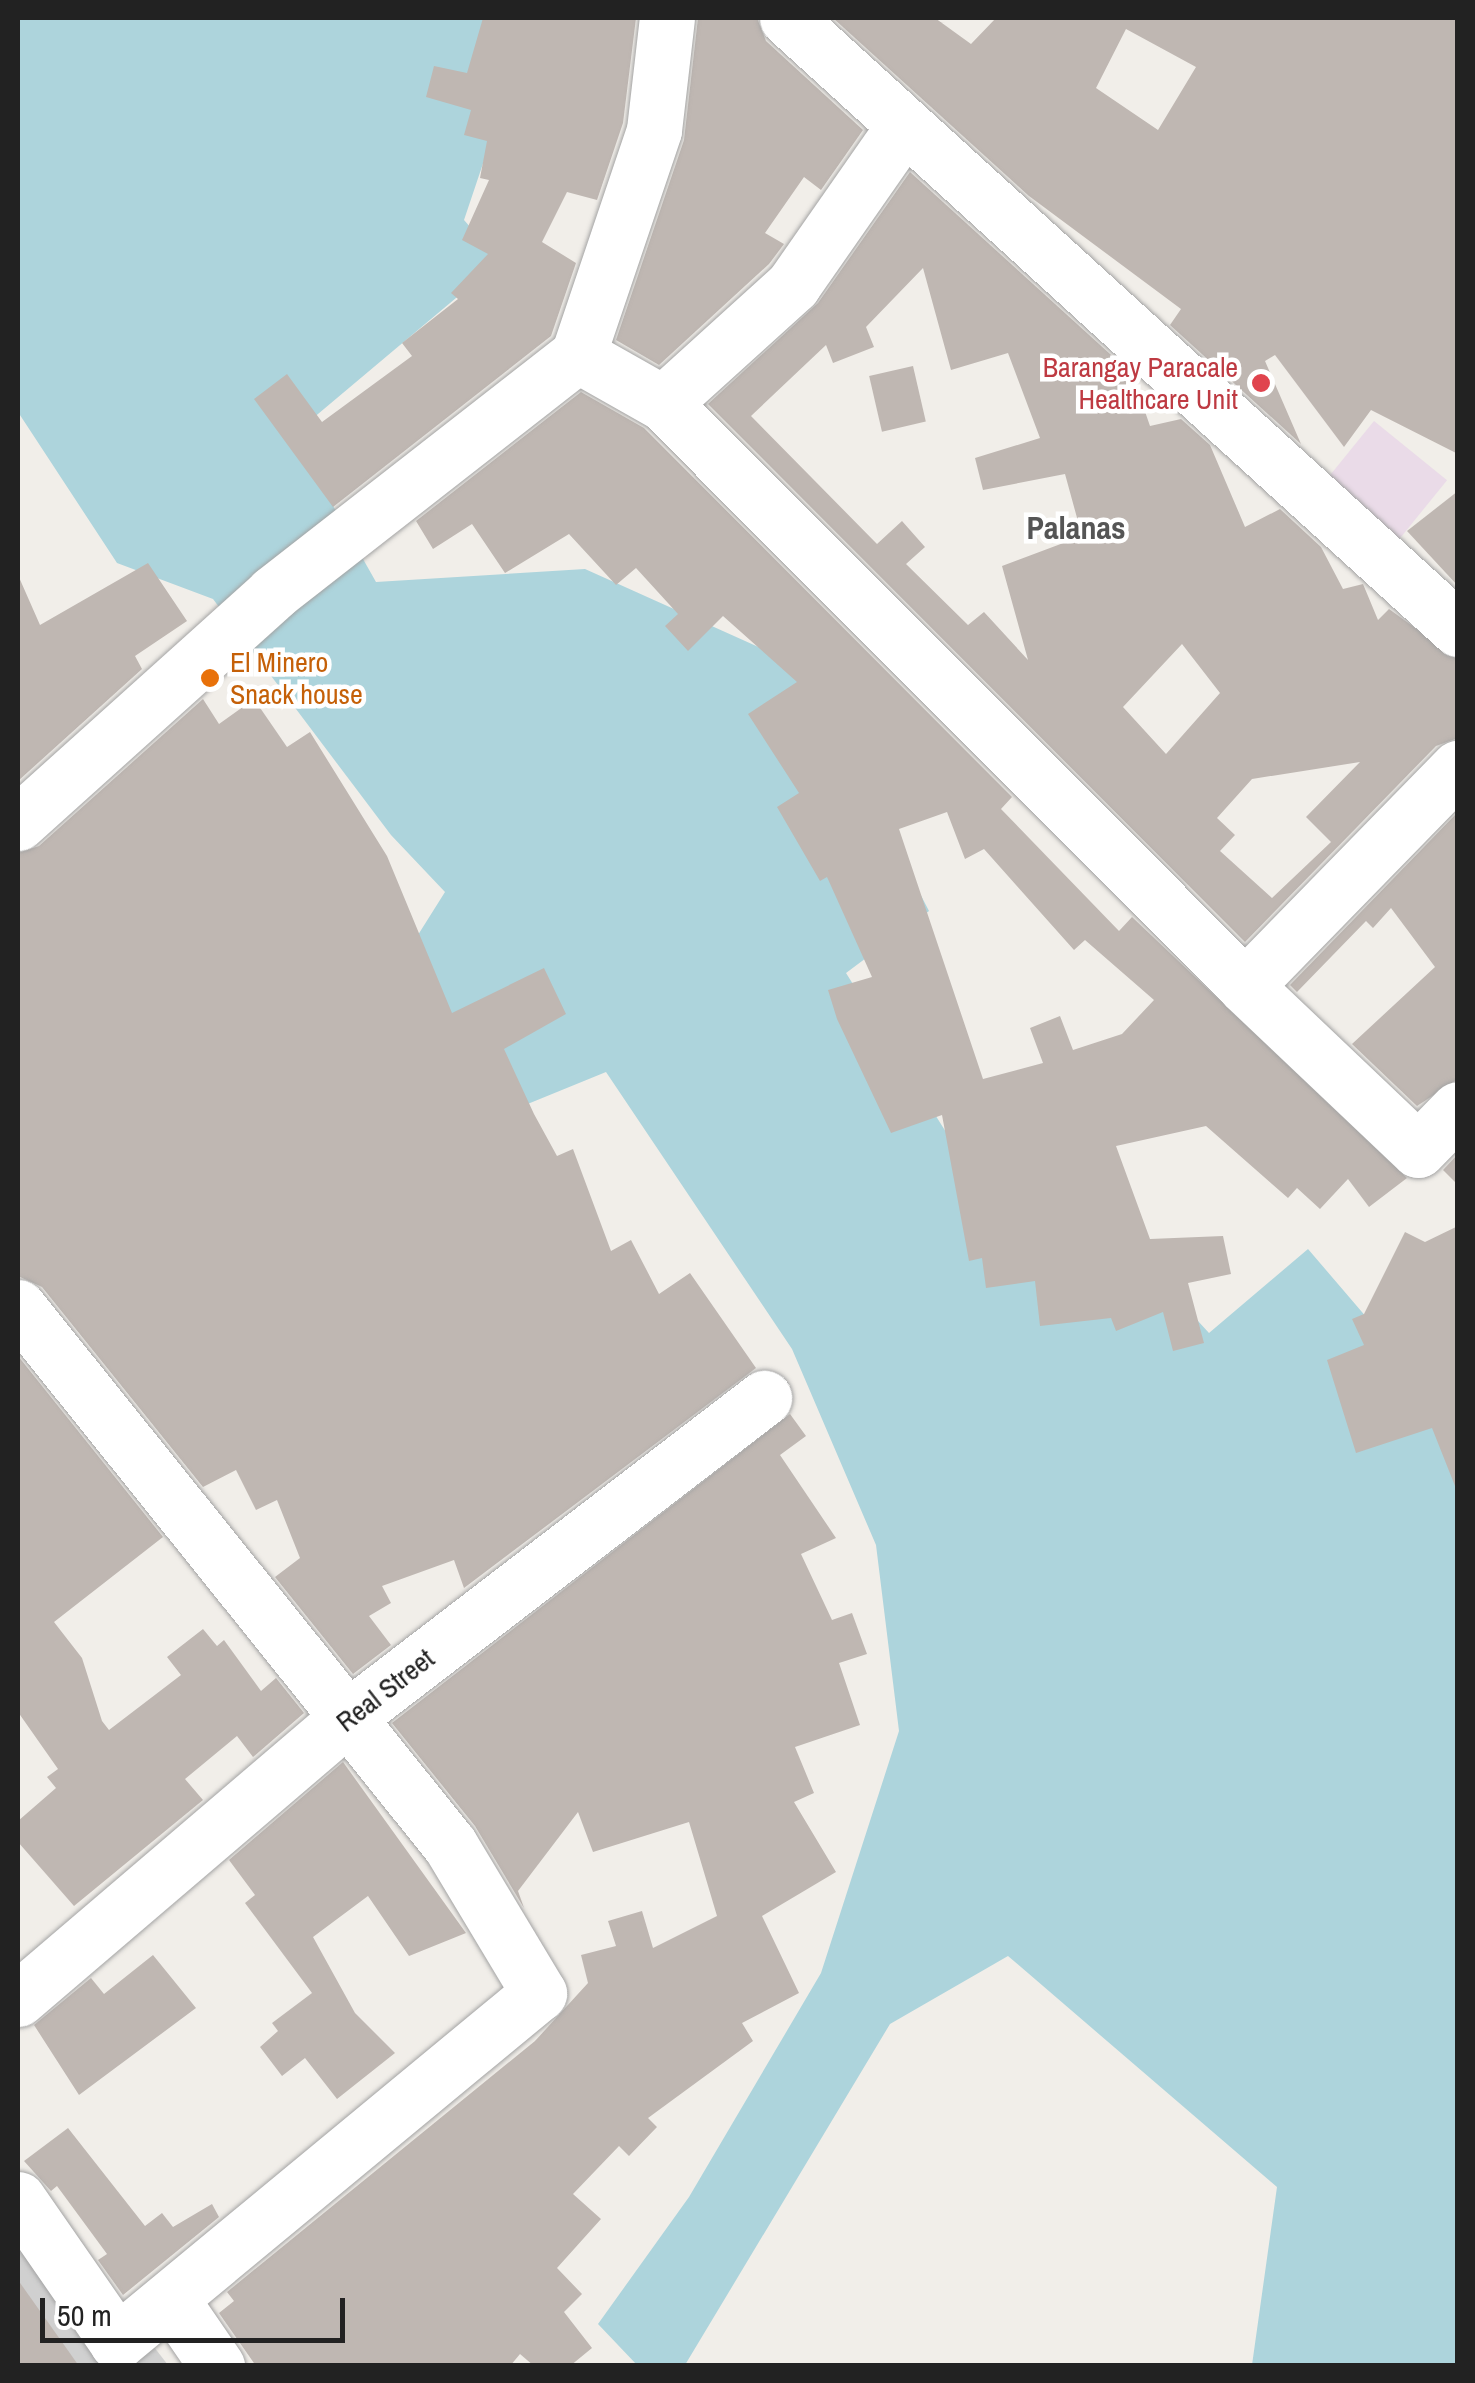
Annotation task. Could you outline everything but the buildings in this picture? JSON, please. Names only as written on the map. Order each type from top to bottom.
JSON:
[{"type":"street","points":[[18,823],[194,659],[372,510],[578,355],[654,130],[668,18]]},
{"type":"street","points":[[787,18],[1458,629]]},
{"type":"street","points":[[662,403],[793,285],[904,126]]},
{"type":"street","points":[[578,355],[662,403],[1245,986],[1418,1150],[1458,1109]]},
{"type":"street","points":[[1245,986],[1458,768]]},
{"type":"street","points":[[18,1307],[344,1722],[450,1845],[539,1992],[173,2302],[117,2342],[18,2198]]},
{"type":"street","name":"Real Street","points":[[18,1998],[344,1722],[764,1398]]},
{"type":"street","points":[[173,2302],[216,2366]]},
{"type":"shaded area","points":[[1374,421],[1447,480],[1398,541],[1325,482]]},
{"type":"shaded area","points":[[18,2240],[147,2338],[168,2365],[18,2365]]},
{"type":"water","points":[[18,18],[532,18],[464,220],[500,261],[293,435],[376,582],[585,569],[803,667],[929,911],[846,973],[978,1183],[1164,1284],[1209,1333],[1308,1249],[1457,1423],[1457,2365],[1252,2365],[1277,2187],[1008,1956],[890,2024],[685,2365],[637,2365],[598,2324],[689,2197],[821,1973],[899,1731],[876,1545],[792,1349],[606,1072],[503,1114],[406,954],[445,892],[391,835],[213,599],[117,563],[18,412]]},
{"type":"place","name":"Barangay Paracale Healthcare Unit","points":[[1261,383]]},
{"type":"place","name":"El Minero Snack house","points":[[210,678]]},
{"type":"district","name":"Palanas","points":[[1076,528]]}]
